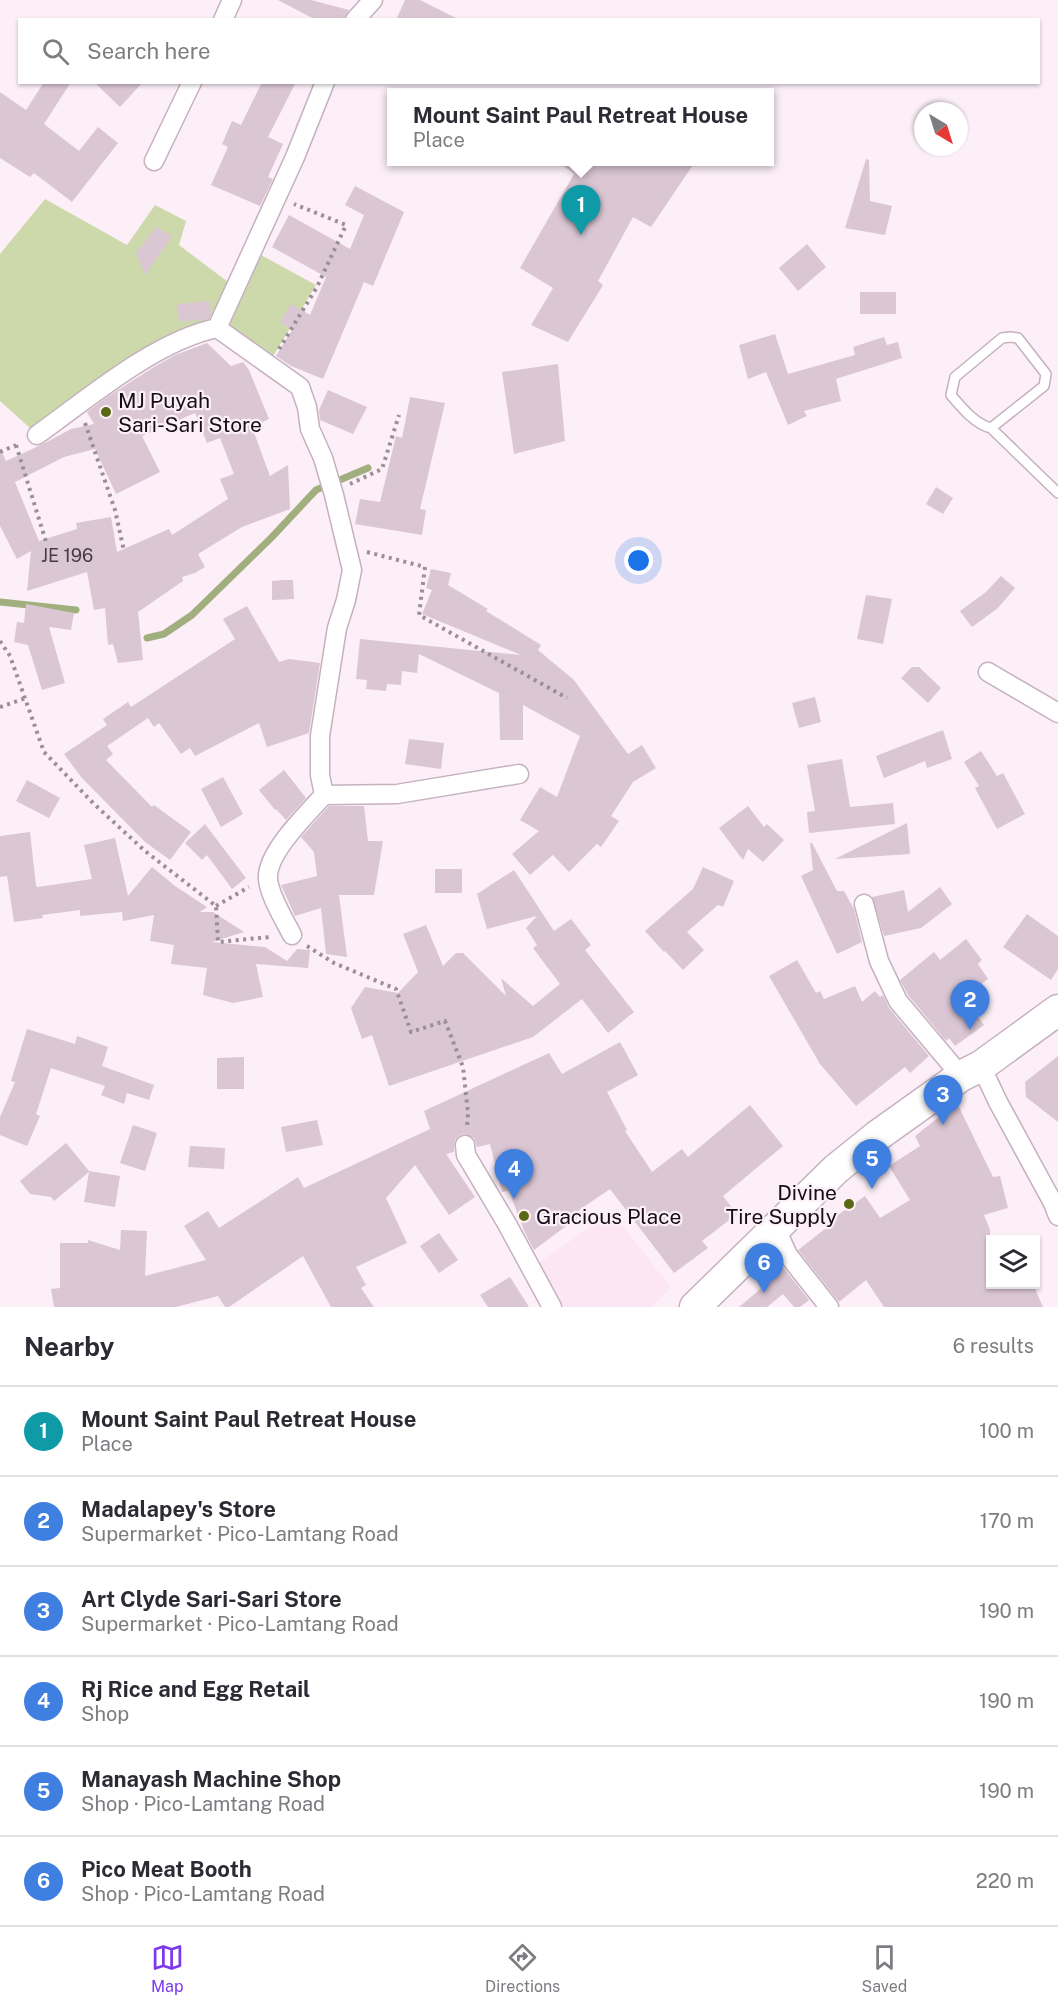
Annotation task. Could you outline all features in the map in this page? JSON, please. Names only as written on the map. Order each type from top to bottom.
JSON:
[{"type":"main road","points":[[695,1307],[836,1169],[877,1136],[1058,1010]]},
{"type":"street","points":[[224,18],[232,0]]},
{"type":"street","points":[[357,18],[373,0]]},
{"type":"street","points":[[154,160],[191,84]]},
{"type":"street","points":[[217,328],[296,157],[324,84]]},
{"type":"street","points":[[37,435],[107,384],[152,356],[196,332],[217,328],[300,387],[307,407],[310,429],[328,472],[352,570],[337,628],[320,736],[320,775],[324,795]]},
{"type":"street","points":[[988,672],[1058,713]]},
{"type":"street","points":[[292,935],[274,899],[268,877],[269,870],[279,847],[324,795],[397,794],[519,774]]},
{"type":"street","points":[[864,904],[879,962],[898,1001],[971,1071],[998,1102],[1058,1216]]},
{"type":"street","points":[[465,1145],[466,1155],[552,1307]]},
{"type":"street","points":[[776,1229],[788,1255],[830,1307]]},
{"type":"lane","points":[[991,428],[1044,386],[1046,375],[1018,338],[1002,338],[956,378],[951,395],[981,426],[991,428],[1058,493]]},
{"type":"path","points":[[269,365],[317,287],[346,225],[277,198]]},
{"type":"path","points":[[79,405],[115,510],[124,551]]},
{"type":"path","points":[[334,494],[382,469],[399,415]]},
{"type":"path","points":[[16,445],[47,545]]},
{"type":"path","points":[[346,547],[425,567],[419,615],[567,699]]},
{"type":"path","points":[[0,641],[10,656],[44,752],[94,804],[145,851],[216,906],[218,942],[292,935],[334,963],[396,989],[411,1032],[445,1021],[463,1067],[468,1113],[465,1145]]},
{"type":"path","points":[[0,707],[26,698]]},
{"type":"path","points":[[216,906],[268,877]]},
{"type":"shaded area","points":[[612,1212],[671,1288],[652,1307],[557,1307],[534,1266]]},
{"type":"green space","points":[[45,199],[127,245],[155,205],[186,221],[179,245],[228,282],[225,299],[213,324],[192,329],[30,428],[0,401],[0,254]]},
{"type":"green space","points":[[261,255],[316,285],[272,358],[224,328]]},
{"type":"building","points":[[278,0],[311,0],[349,10],[345,18],[312,18]]},
{"type":"building","points":[[405,0],[420,0],[456,18],[397,18]]},
{"type":"building","points":[[43,84],[70,84],[44,124],[79,151],[98,127],[118,143],[72,202],[34,173],[30,177],[0,158],[0,92],[26,110]]},
{"type":"building","points":[[96,84],[141,84],[120,107]]},
{"type":"building","points":[[261,84],[295,84],[268,137],[283,144],[268,177],[273,179],[260,206],[211,185],[228,147],[222,144],[232,121],[241,125]]},
{"type":"building","points":[[866,159],[869,160],[870,201],[892,206],[885,235],[845,228]]},
{"type":"building","points":[[563,166],[692,166],[651,227],[633,217],[598,281],[603,285],[568,342],[531,325],[553,288],[520,268],[574,174]]},
{"type":"building","points":[[355,186],[404,212],[373,286],[364,282],[323,379],[291,366],[276,356],[292,330],[280,322],[291,304],[310,315],[326,277],[272,247],[289,215],[350,249],[364,215],[345,205]]},
{"type":"building","points":[[156,227],[172,236],[145,275],[136,253]]},
{"type":"building","points":[[807,244],[826,267],[798,291],[779,268]]},
{"type":"building","points":[[860,292],[896,292],[896,314],[860,314]]},
{"type":"building","points":[[210,301],[209,319],[179,322],[177,304]]},
{"type":"building","points":[[775,334],[788,374],[855,355],[853,347],[884,337],[887,345],[898,342],[902,358],[836,379],[841,401],[804,411],[807,416],[788,425],[766,372],[748,379],[739,345]]},
{"type":"building","points":[[207,343],[231,366],[243,362],[249,370],[269,419],[252,427],[270,476],[288,465],[290,509],[242,527],[198,554],[205,567],[182,577],[183,581],[138,612],[143,660],[118,663],[113,644],[108,645],[105,608],[94,610],[87,572],[27,591],[31,551],[17,559],[0,526],[0,448],[6,461],[71,429],[94,424],[87,412],[175,355]],"holes":[[[195,413],[207,443],[220,438],[234,474],[220,479],[228,499],[172,535],[169,529],[117,552],[111,517],[76,523],[77,529],[39,541],[15,482],[64,457],[95,449],[116,494],[160,472],[142,436]]]},
{"type":"building","points":[[558,364],[565,441],[514,454],[502,372]]},
{"type":"building","points":[[328,390],[367,407],[353,434],[320,420],[319,410]]},
{"type":"building","points":[[410,397],[445,403],[420,509],[426,510],[422,535],[355,524],[360,499],[380,502],[396,436],[402,438]]},
{"type":"building","points":[[936,487],[953,498],[943,514],[926,504]]},
{"type":"building","points":[[431,569],[451,573],[448,585],[541,645],[538,650],[574,680],[628,754],[642,745],[656,768],[633,782],[611,816],[619,821],[601,847],[597,844],[569,872],[553,855],[530,875],[512,854],[539,831],[520,820],[540,787],[557,797],[580,736],[523,705],[523,740],[500,740],[499,693],[419,654],[417,673],[402,671],[401,685],[387,684],[386,691],[366,689],[367,680],[356,679],[360,639],[521,655],[422,614],[432,590],[426,588]]},
{"type":"building","points":[[1001,576],[1015,588],[998,608],[972,627],[960,611],[986,592]]},
{"type":"building","points":[[293,580],[294,599],[272,600],[272,581]]},
{"type":"building","points":[[866,595],[892,599],[883,644],[857,639]]},
{"type":"building","points":[[26,604],[74,613],[71,630],[49,627],[65,683],[42,690],[28,645],[14,642],[17,622],[24,623]]},
{"type":"building","points":[[247,606],[279,662],[289,659],[320,663],[309,733],[267,747],[259,723],[195,756],[190,748],[181,754],[159,723],[154,727],[148,718],[107,746],[113,754],[106,760],[152,807],[154,805],[191,832],[170,860],[145,842],[81,777],[64,754],[107,725],[103,719],[128,702],[131,707],[235,639],[223,619]]},
{"type":"building","points":[[912,667],[919,667],[941,688],[928,703],[901,678]]},
{"type":"building","points":[[815,697],[821,722],[799,728],[792,703]]},
{"type":"building","points":[[943,730],[952,759],[927,768],[925,761],[884,778],[876,756]]},
{"type":"building","points":[[409,739],[444,743],[441,769],[405,764]]},
{"type":"building","points":[[981,751],[997,776],[1003,773],[1025,814],[997,829],[975,788],[979,786],[964,762]]},
{"type":"building","points":[[842,759],[850,807],[893,803],[895,824],[809,833],[807,812],[815,811],[807,765]]},
{"type":"building","points":[[284,770],[306,798],[286,820],[259,790]]},
{"type":"building","points":[[223,777],[243,814],[221,827],[201,789]]},
{"type":"building","points":[[27,780],[60,798],[49,818],[16,801]]},
{"type":"building","points":[[329,806],[364,806],[368,841],[383,841],[374,895],[339,895],[347,957],[326,954],[321,908],[295,916],[281,885],[317,876],[314,852],[301,837]]},
{"type":"building","points":[[748,806],[764,827],[767,824],[784,840],[763,862],[748,849],[743,860],[719,828]]},
{"type":"building","points":[[907,823],[910,854],[835,859]]},
{"type":"building","points":[[205,824],[246,878],[232,889],[207,855],[202,860],[185,843]]},
{"type":"building","points":[[30,832],[36,886],[38,887],[92,879],[84,845],[115,838],[128,896],[152,867],[175,886],[207,907],[200,912],[213,912],[244,932],[212,942],[265,947],[287,961],[297,949],[310,950],[308,968],[256,964],[263,997],[233,1003],[203,995],[207,968],[171,964],[174,945],[150,941],[154,915],[123,921],[122,912],[80,916],[80,910],[42,915],[43,918],[14,922],[7,876],[0,877],[0,836]]},
{"type":"building","points":[[810,843],[837,891],[844,891],[854,909],[862,942],[837,954],[801,876],[813,870]]},
{"type":"building","points":[[703,867],[734,881],[723,907],[718,905],[687,932],[704,950],[683,970],[645,931],[693,889]]},
{"type":"building","points":[[435,869],[462,869],[462,893],[435,893]]},
{"type":"building","points":[[514,870],[554,931],[571,919],[591,945],[585,950],[634,1012],[608,1033],[582,999],[533,1037],[389,1086],[372,1035],[362,1039],[351,1008],[365,987],[398,993],[418,972],[403,934],[426,925],[443,966],[456,953],[463,953],[506,996],[501,978],[533,1006],[560,984],[533,948],[537,945],[526,928],[537,916],[487,929],[477,894]]},
{"type":"building","points":[[940,887],[952,904],[921,928],[884,936],[872,897],[904,890],[908,912]]},
{"type":"building","points":[[1027,914],[1058,936],[1058,969],[1051,980],[1003,947]]},
{"type":"building","points":[[966,939],[982,960],[978,964],[988,979],[963,997],[984,1025],[955,1046],[949,1038],[946,1041],[908,995],[900,980],[934,952],[940,960]]},
{"type":"building","points":[[797,960],[816,993],[820,991],[824,999],[855,986],[862,1002],[875,991],[880,997],[883,995],[889,1008],[929,1056],[910,1073],[905,1067],[856,1106],[820,1064],[769,976]]},
{"type":"building","points":[[27,1029],[75,1044],[77,1036],[108,1047],[102,1066],[154,1085],[149,1100],[127,1093],[124,1104],[101,1095],[105,1086],[51,1068],[36,1114],[40,1116],[27,1146],[0,1135],[0,1117],[15,1082],[11,1081]]},
{"type":"building","points":[[620,1042],[638,1075],[607,1092],[627,1130],[625,1131],[652,1172],[682,1149],[688,1157],[750,1105],[783,1146],[723,1196],[737,1214],[702,1241],[708,1248],[674,1273],[610,1189],[579,1210],[581,1215],[534,1250],[509,1191],[502,1192],[490,1144],[477,1147],[474,1138],[464,1134],[455,1140],[454,1152],[446,1154],[475,1197],[449,1215],[415,1165],[386,1198],[407,1243],[356,1267],[366,1285],[361,1288],[374,1307],[331,1307],[303,1256],[229,1307],[225,1307],[218,1296],[176,1307],[54,1307],[51,1289],[60,1288],[60,1243],[88,1243],[88,1240],[120,1250],[121,1230],[147,1231],[145,1276],[206,1260],[184,1226],[208,1211],[219,1228],[298,1177],[304,1188],[430,1129],[424,1111],[549,1053],[562,1074]]},
{"type":"building","points":[[1058,1056],[1058,1122],[1026,1097],[1025,1082]]},
{"type":"building","points":[[244,1057],[244,1089],[217,1089],[217,1058]]},
{"type":"building","points":[[957,1103],[993,1177],[1000,1176],[1008,1208],[984,1215],[990,1230],[990,1235],[986,1235],[986,1289],[1035,1289],[1043,1307],[884,1307],[866,1280],[839,1302],[798,1250],[830,1225],[828,1222],[865,1196],[880,1218],[910,1200],[889,1166],[920,1146],[915,1136]]},
{"type":"building","points":[[317,1120],[323,1145],[286,1152],[281,1127]]},
{"type":"building","points":[[133,1125],[157,1133],[145,1171],[120,1163]]},
{"type":"building","points":[[66,1143],[89,1171],[120,1176],[115,1207],[84,1202],[89,1172],[54,1201],[51,1197],[30,1194],[20,1181]]},
{"type":"building","points":[[190,1146],[225,1148],[224,1169],[188,1167]]},
{"type":"building","points":[[439,1233],[458,1260],[439,1273],[420,1246]]},
{"type":"building","points":[[775,1253],[779,1262],[809,1300],[800,1307],[794,1307],[783,1294],[767,1307],[739,1307],[771,1280],[760,1267]]},
{"type":"building","points":[[510,1277],[529,1307],[488,1307],[480,1295]]},
{"type":"waterway","points":[[147,638],[164,634],[192,615],[272,537],[316,490],[368,468]]},
{"type":"waterway","points":[[0,602],[76,610]]},
{"type":"place","name":"Mount Saint Paul Retreat House","points":[[581,235]]},
{"type":"place","name":"MJ Puyah Sari-Sari Store","points":[[106,412]]},
{"type":"place","name":"Madalapey's Store","points":[[970,1030]]},
{"type":"place","name":"Art Clyde Sari-Sari Store","points":[[943,1125]]},
{"type":"place","name":"Manayash Machine Shop","points":[[872,1189]]},
{"type":"place","name":"Rj Rice and Egg Retail","points":[[514,1199]]},
{"type":"place","name":"Divine Tire Supply","points":[[849,1204]]},
{"type":"place","name":"Gracious Place","points":[[524,1216]]},
{"type":"place","name":"Pico Meat Booth","points":[[764,1293]]}]
